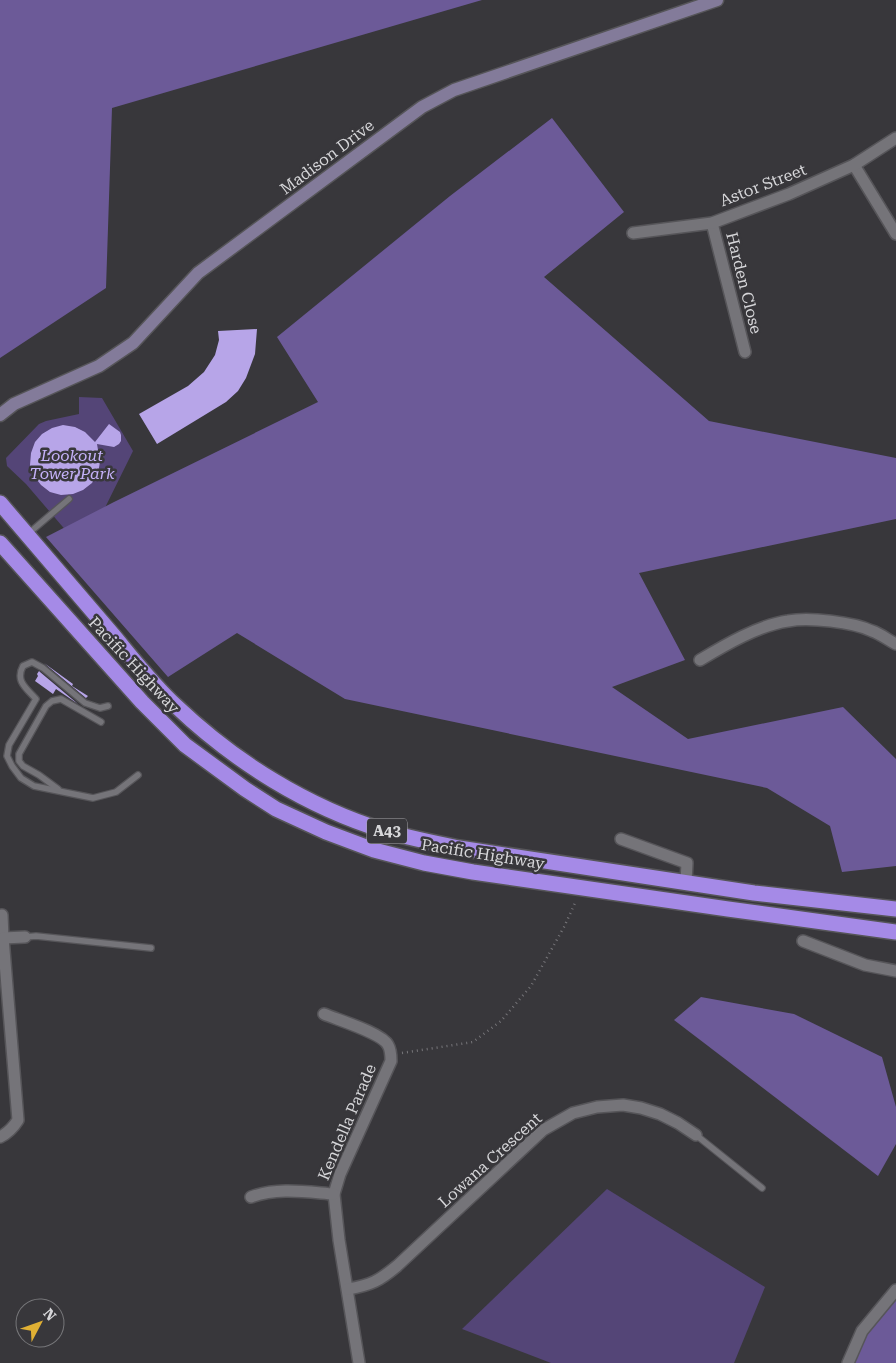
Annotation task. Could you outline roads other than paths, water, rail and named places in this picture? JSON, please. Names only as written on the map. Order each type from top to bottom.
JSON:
[{"type":"highway","name":"Pacific Highway","points":[[0,503],[175,706],[249,765],[320,805],[385,831],[423,841],[754,893],[896,909]]},
{"type":"highway","name":"Pacific Highway","points":[[0,543],[142,702],[185,745],[276,809],[326,832],[374,850],[424,863],[473,872],[896,932]]},
{"type":"main road","name":"Madison Drive","points":[[0,415],[14,404],[99,366],[133,343],[198,273],[422,107],[454,90],[716,0]]},
{"type":"street","name":"Astor Street","points":[[632,233],[712,223],[789,194],[854,165],[896,138]]},
{"type":"street","points":[[854,165],[896,234]]},
{"type":"street","name":"Harden Close","points":[[712,223],[745,352]]},
{"type":"street","points":[[700,660],[738,638],[788,620],[835,621],[872,630],[896,644]]},
{"type":"street","points":[[621,839],[686,863],[686,882]]},
{"type":"street","points":[[0,1137],[8,1133],[18,1120],[2,915]]},
{"type":"street","points":[[3,938],[26,937]]},
{"type":"street","points":[[802,942],[865,965],[896,972]]},
{"type":"street","name":"Kendella Parade","points":[[324,1014],[376,1034],[388,1043],[391,1055],[391,1060],[340,1174],[334,1194],[339,1240],[360,1363]]},
{"type":"street","name":"Lowana Crescent","points":[[348,1289],[366,1286],[383,1278],[543,1130],[573,1114],[597,1107],[623,1105],[642,1108],[678,1123],[696,1135]]},
{"type":"street","points":[[251,1196],[279,1190],[334,1194]]},
{"type":"street","points":[[848,1363],[862,1331],[896,1290]]},
{"type":"lane","points":[[27,535],[70,499]]},
{"type":"lane","points":[[108,706],[100,708],[85,703],[43,668],[32,662],[24,666],[20,673],[21,681],[36,699],[9,745],[7,756],[21,778],[34,786],[93,798],[116,792],[138,775]]},
{"type":"lane","points":[[60,790],[23,766],[19,761],[19,754],[46,706],[52,701],[61,699],[101,722]]},
{"type":"lane","points":[[26,937],[36,936],[152,948]]},
{"type":"lane","points":[[696,1135],[762,1188]]},
{"type":"park label","name":"Lookout Tower Park","points":[[72,464]]}]
